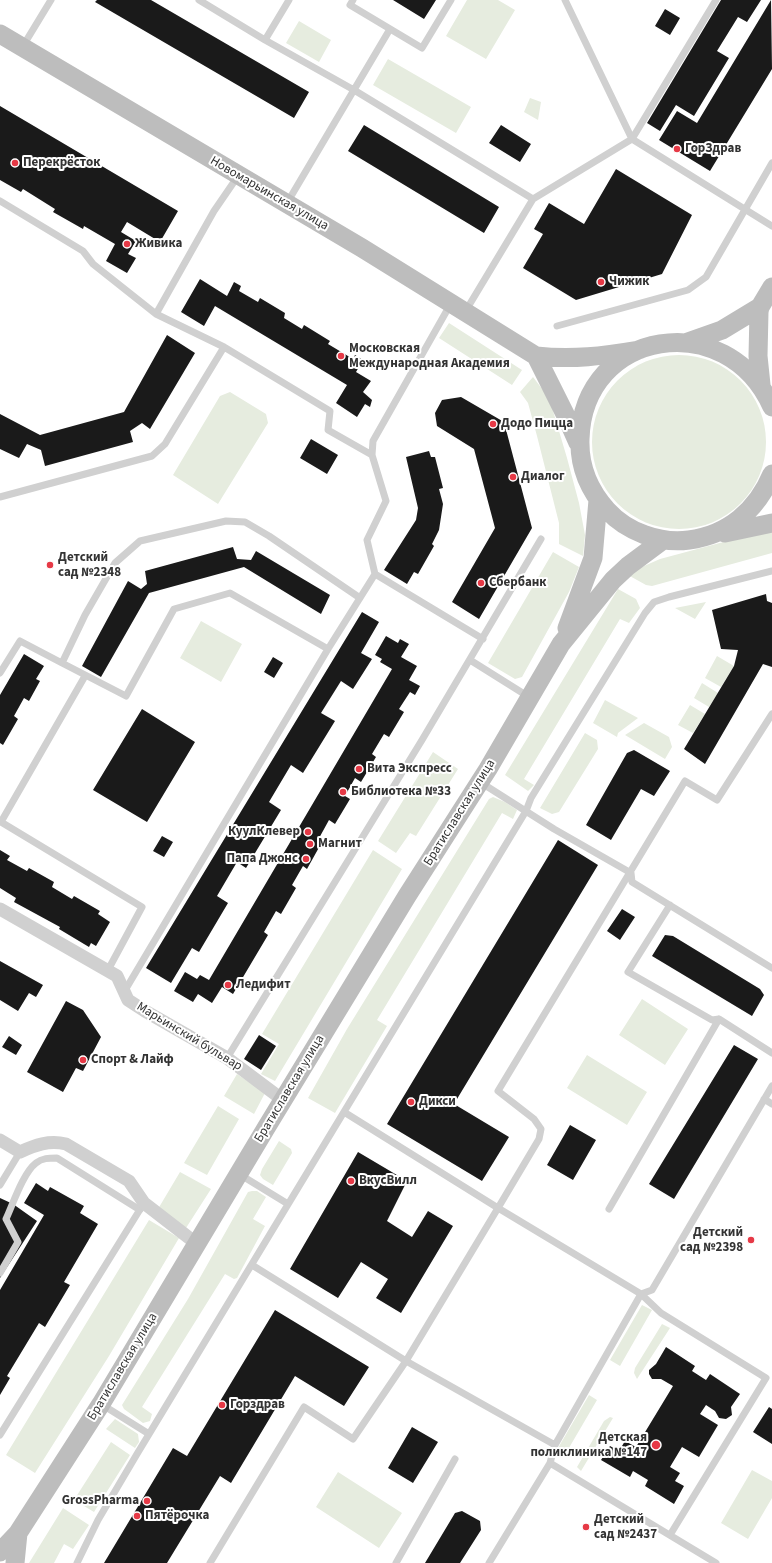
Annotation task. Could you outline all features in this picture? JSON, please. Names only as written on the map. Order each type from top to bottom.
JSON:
[{"type":"main road","name":"Новомарьинская улица","points":[[0,34],[362,248],[457,309],[536,356],[567,359],[598,357],[639,350]]},
{"type":"main road","points":[[688,342],[722,330],[760,307],[772,287]]},
{"type":"main road","points":[[760,307],[758,356],[761,385]]},
{"type":"main road","points":[[579,448],[585,407],[594,389],[606,373],[622,360],[639,350],[671,342],[688,342],[705,345],[726,354],[750,372],[761,385],[772,407]]},
{"type":"main road","points":[[536,356],[566,416],[579,448],[585,475],[598,500],[611,514],[626,526],[644,535],[663,540],[688,541],[772,523]]},
{"type":"main road","points":[[712,535],[733,525],[751,509],[766,490],[772,474]]},
{"type":"main road","name":"Братиславская улица","points":[[0,1552],[18,1533],[101,1404],[407,896],[480,782],[561,644],[593,558],[598,500]]},
{"type":"main road","name":"Братиславская улица","points":[[561,644],[619,574],[663,540]]},
{"type":"main road","name":"Братиславская улица","points":[[14,1563],[18,1533]]},
{"type":"street","name":"Марьинский бульвар","points":[[0,909],[117,976],[128,1000],[145,1012],[227,1058],[283,1100]]},
{"type":"street","points":[[0,1140],[20,1152],[45,1143],[56,1142],[66,1144],[130,1181],[142,1207],[197,1244]]},
{"type":"lane","points":[[22,48],[51,0]]},
{"type":"lane","points":[[199,0],[265,40],[354,90],[533,199]]},
{"type":"lane","points":[[265,40],[289,0]]},
{"type":"lane","points":[[353,0],[350,5],[422,48],[451,0]]},
{"type":"lane","points":[[565,0],[632,139],[772,226]]},
{"type":"lane","points":[[124,992],[328,649],[375,574],[367,540],[386,501],[372,455],[373,441],[457,309],[533,199],[632,139],[716,0]]},
{"type":"lane","points":[[286,204],[390,29]]},
{"type":"lane","points":[[557,326],[688,290],[706,277],[744,208],[772,163]]},
{"type":"lane","points":[[156,314],[214,211],[238,176]]},
{"type":"lane","points":[[0,201],[83,251],[93,264],[156,314],[224,347],[330,411],[328,430],[372,455]]},
{"type":"lane","points":[[0,497],[152,456],[165,444],[224,347]]},
{"type":"lane","points":[[62,663],[85,615],[115,563],[135,545],[140,541],[226,521],[245,522],[269,536],[360,598]]},
{"type":"lane","points":[[227,1058],[470,660],[541,539]]},
{"type":"lane","points":[[77,1563],[98,1520],[149,1434],[526,811],[531,798],[645,613],[654,602],[669,597],[772,571]]},
{"type":"lane","points":[[375,574],[483,638]]},
{"type":"lane","points":[[0,673],[20,641],[126,696],[174,609],[230,593],[328,649]]},
{"type":"lane","points":[[470,660],[530,698]]},
{"type":"lane","points":[[86,676],[1,822],[142,907],[108,970]]},
{"type":"lane","points":[[213,1562],[304,1407],[353,1439],[406,1361],[539,1138],[541,1129],[534,1119],[498,1091],[543,1013],[631,873],[685,781],[717,800],[772,714]]},
{"type":"lane","points":[[480,782],[631,873]]},
{"type":"lane","points":[[631,873],[632,882],[772,968]]},
{"type":"lane","points":[[670,905],[628,972],[712,1020],[719,1019],[772,1053]]},
{"type":"lane","points":[[608,1208],[719,1019]]},
{"type":"lane","points":[[489,1563],[550,1463],[555,1445],[641,1294],[652,1290],[772,1086]]},
{"type":"lane","points":[[764,1099],[772,1104]]},
{"type":"lane","points":[[344,1112],[498,1208],[641,1294],[660,1313],[769,1379],[670,1535]]},
{"type":"lane","points":[[0,1185],[20,1152]]},
{"type":"lane","points":[[0,1273],[18,1242],[6,1219],[27,1175],[35,1164],[48,1158],[57,1158],[142,1207],[0,1435]]},
{"type":"lane","points":[[239,1174],[288,1204]]},
{"type":"lane","points":[[252,1265],[406,1361],[555,1445]]},
{"type":"lane","points":[[101,1404],[149,1434]]},
{"type":"lane","points":[[396,1563],[454,1459]]},
{"type":"lane","points":[[550,1463],[716,1563]]},
{"type":"shaded area","points":[[467,0],[498,0],[515,10],[486,59],[446,36]]},
{"type":"shaded area","points":[[299,21],[331,40],[319,62],[286,43]]},
{"type":"shaded area","points":[[388,59],[471,107],[456,133],[373,85]]},
{"type":"shaded area","points":[[530,98],[541,102],[538,120],[524,112]]},
{"type":"shaded area","points":[[449,323],[522,370],[512,385],[439,338]]},
{"type":"shaded area","points":[[679,355],[696,357],[720,365],[734,375],[746,387],[756,401],[762,417],[766,442],[764,459],[756,483],[746,497],[734,509],[720,519],[704,525],[679,529],[662,527],[638,519],[624,509],[612,497],[602,483],[596,467],[592,442],[594,425],[602,401],[612,387],[624,375],[638,365],[654,359]]},
{"type":"shaded area","points":[[533,377],[546,394],[551,404],[567,458],[579,503],[585,535],[583,556],[559,544],[559,523],[537,436],[528,403],[520,392]]},
{"type":"shaded area","points":[[230,392],[266,414],[268,423],[218,504],[173,475],[220,396]]},
{"type":"shaded area","points":[[772,529],[772,553],[652,586],[646,585],[628,575],[635,570],[660,559]]},
{"type":"shaded area","points":[[553,552],[579,567],[569,592],[522,677],[515,679],[488,663]]},
{"type":"shaded area","points":[[618,589],[636,599],[640,608],[629,623],[620,619],[524,779],[534,785],[528,791],[505,775]]},
{"type":"shaded area","points":[[706,602],[695,619],[675,608]]},
{"type":"shaded area","points":[[201,621],[242,644],[221,682],[180,658]]},
{"type":"shaded area","points":[[717,656],[734,666],[721,687],[705,678]]},
{"type":"shaded area","points":[[702,683],[718,693],[709,707],[694,698]]},
{"type":"shaded area","points":[[605,700],[638,718],[618,733],[617,737],[593,723]]},
{"type":"shaded area","points":[[690,705],[705,714],[693,733],[678,725]]},
{"type":"shaded area","points":[[644,723],[669,737],[672,747],[665,759],[625,735]]},
{"type":"shaded area","points":[[585,733],[597,740],[598,749],[559,812],[552,814],[540,808]]},
{"type":"shaded area","points":[[433,752],[458,769],[416,836],[410,833],[396,853],[378,841]]},
{"type":"shaded area","points":[[493,797],[505,802],[517,810],[513,819],[502,813],[377,1020],[387,1026],[335,1113],[308,1098],[347,1029],[489,799]]},
{"type":"shaded area","points":[[373,850],[402,869],[275,1081],[261,1074],[279,1044],[262,1034]]},
{"type":"shaded area","points":[[642,999],[688,1029],[665,1065],[619,1035]]},
{"type":"shaded area","points":[[587,1055],[647,1092],[627,1125],[567,1088]]},
{"type":"shaded area","points":[[237,1074],[265,1093],[254,1114],[224,1096]]},
{"type":"shaded area","points":[[218,1106],[239,1119],[207,1175],[184,1163]]},
{"type":"shaded area","points":[[279,1141],[291,1149],[292,1153],[273,1185],[263,1179],[260,1175]]},
{"type":"shaded area","points":[[180,1172],[211,1189],[186,1228],[158,1209]]},
{"type":"shaded area","points":[[257,1191],[266,1197],[253,1219],[265,1226],[237,1278],[234,1279],[225,1274],[142,1407],[152,1414],[150,1421],[143,1423],[124,1409],[122,1405],[188,1299],[248,1192]]},
{"type":"shaded area","points":[[149,1220],[179,1238],[109,1356],[35,1473],[6,1455]]},
{"type":"shaded area","points":[[642,1305],[652,1310],[620,1366],[610,1360]]},
{"type":"shaded area","points":[[662,1324],[670,1328],[637,1379],[634,1373],[635,1368]]},
{"type":"shaded area","points":[[589,1395],[597,1400],[566,1453],[558,1448]]},
{"type":"shaded area","points":[[610,1417],[613,1418],[581,1471],[577,1467],[604,1421]]},
{"type":"shaded area","points":[[115,1419],[138,1434],[139,1442],[135,1448],[106,1429]]},
{"type":"shaded area","points":[[111,1442],[130,1455],[94,1512],[74,1500]]},
{"type":"shaded area","points":[[752,1470],[772,1481],[772,1498],[748,1539],[721,1523]]},
{"type":"shaded area","points":[[338,1472],[402,1513],[379,1548],[316,1507]]},
{"type":"shaded area","points":[[63,1508],[89,1525],[73,1549],[64,1544],[54,1563],[29,1563]]},
{"type":"building","points":[[97,0],[151,0],[309,92],[294,118],[95,2]]},
{"type":"building","points":[[393,0],[436,0],[424,19]]},
{"type":"building","points":[[721,0],[761,0],[747,22],[738,17],[717,51],[729,58],[694,116],[676,105],[660,131],[647,123]]},
{"type":"building","points":[[771,0],[772,69],[710,171],[659,140],[677,111],[697,123]]},
{"type":"building","points":[[665,9],[680,18],[670,35],[655,26]]},
{"type":"building","points":[[0,106],[178,211],[160,242],[127,222],[121,232],[136,241],[128,254],[136,258],[127,273],[106,261],[115,244],[84,226],[83,229],[53,212],[55,209],[23,189],[21,192],[0,180]]},
{"type":"building","points":[[364,125],[499,207],[484,233],[348,151]]},
{"type":"building","points":[[501,125],[531,144],[520,162],[489,143]]},
{"type":"building","points":[[616,169],[692,215],[662,274],[576,300],[523,268],[543,234],[534,229],[549,203],[584,224]]},
{"type":"building","points":[[200,279],[227,296],[234,282],[241,286],[239,291],[258,302],[260,298],[285,313],[284,318],[302,329],[304,325],[330,341],[328,344],[353,359],[355,355],[363,360],[356,372],[371,381],[363,392],[372,400],[370,407],[365,404],[357,417],[336,403],[347,385],[215,306],[204,326],[181,312]]},
{"type":"building","points":[[167,335],[195,353],[150,429],[142,423],[130,431],[133,442],[45,466],[41,450],[27,444],[19,458],[0,449],[0,414],[40,435],[124,412]]},
{"type":"building","points":[[461,397],[504,422],[532,528],[479,619],[452,602],[495,528],[474,449],[437,426],[435,413],[442,400]]},
{"type":"building","points":[[311,439],[338,455],[327,474],[300,458]]},
{"type":"building","points":[[429,451],[431,457],[435,457],[443,488],[439,489],[443,504],[439,530],[432,544],[434,546],[418,574],[414,572],[407,584],[384,570],[416,520],[418,508],[406,457]]},
{"type":"building","points":[[233,547],[237,559],[251,560],[256,551],[330,595],[321,614],[244,567],[149,593],[101,677],[82,666],[128,581],[141,589],[147,584],[145,571]]},
{"type":"building","points":[[766,594],[767,601],[772,603],[772,667],[763,664],[705,764],[684,749],[734,666],[738,650],[721,649],[712,610]]},
{"type":"building","points":[[362,612],[379,622],[361,653],[372,659],[353,689],[341,681],[321,713],[335,721],[303,773],[291,765],[269,802],[281,810],[246,868],[237,862],[217,896],[228,903],[199,952],[192,948],[171,983],[146,968]]},
{"type":"building","points":[[386,636],[398,643],[400,639],[409,644],[401,657],[417,666],[409,680],[420,686],[415,695],[410,692],[399,709],[404,712],[389,737],[384,734],[372,754],[376,757],[361,782],[355,778],[345,796],[350,799],[335,824],[329,820],[318,840],[322,842],[307,869],[303,866],[292,885],[296,888],[281,914],[276,911],[264,932],[268,935],[233,994],[222,987],[212,1003],[198,994],[193,1002],[174,991],[185,972],[197,979],[200,975],[209,980],[392,669],[380,662],[382,659],[375,655]]},
{"type":"building","points":[[24,654],[44,666],[36,679],[40,681],[29,701],[24,698],[14,716],[18,719],[3,745],[0,743],[0,695]]},
{"type":"building","points":[[273,657],[283,663],[274,678],[264,672]]},
{"type":"building","points":[[142,709],[195,742],[147,822],[93,790]]},
{"type":"building","points":[[634,750],[670,771],[654,796],[641,789],[611,840],[586,825],[627,753]]},
{"type":"building","points":[[162,836],[173,842],[164,857],[153,851]]},
{"type":"building","points":[[558,840],[598,865],[454,1104],[509,1137],[482,1181],[387,1124]]},
{"type":"building","points":[[0,850],[10,856],[7,860],[27,871],[29,868],[54,882],[52,887],[72,899],[74,896],[100,911],[98,914],[110,922],[96,946],[91,943],[89,947],[59,929],[60,927],[14,902],[16,898],[0,888]]},
{"type":"building","points":[[622,909],[635,917],[620,940],[607,931]]},
{"type":"building","points":[[665,935],[673,936],[760,989],[764,995],[752,1016],[652,956]]},
{"type":"building","points":[[0,961],[43,985],[36,997],[29,993],[18,1011],[0,1000]]},
{"type":"building","points":[[66,1001],[83,1010],[101,1037],[83,1071],[76,1068],[63,1092],[27,1072]]},
{"type":"building","points":[[259,1035],[276,1046],[261,1070],[244,1059]]},
{"type":"building","points":[[9,1036],[22,1045],[16,1055],[2,1047]]},
{"type":"building","points":[[734,1045],[758,1059],[674,1199],[649,1184]]},
{"type":"building","points":[[570,1125],[596,1140],[573,1180],[547,1165]]},
{"type":"building","points":[[358,1152],[407,1181],[387,1221],[412,1237],[428,1211],[453,1226],[401,1313],[376,1298],[388,1279],[361,1262],[338,1298],[290,1269]]},
{"type":"building","points":[[36,1183],[48,1191],[50,1187],[84,1206],[80,1213],[98,1224],[64,1282],[70,1285],[45,1327],[39,1323],[7,1376],[10,1378],[0,1395],[0,1290],[44,1215],[24,1203]]},
{"type":"building","points":[[0,1198],[13,1204],[37,1221],[0,1278]]},
{"type":"building","points":[[275,1310],[369,1367],[344,1406],[295,1376],[231,1483],[220,1476],[167,1563],[104,1563],[173,1448],[187,1456]]},
{"type":"building","points":[[666,1347],[695,1366],[692,1371],[706,1380],[710,1374],[740,1394],[731,1407],[732,1415],[726,1419],[719,1418],[715,1411],[706,1405],[700,1414],[718,1425],[699,1457],[682,1447],[670,1467],[680,1473],[675,1481],[684,1486],[674,1504],[645,1486],[648,1480],[633,1471],[630,1477],[601,1460],[610,1446],[619,1451],[625,1441],[636,1447],[673,1386],[661,1379],[652,1379],[649,1374],[649,1370],[656,1364]]},
{"type":"building","points":[[769,1407],[772,1409],[772,1444],[753,1432]]},
{"type":"building","points":[[412,1427],[438,1442],[413,1483],[388,1468]]},
{"type":"building","points":[[462,1511],[480,1521],[481,1530],[460,1563],[425,1563],[455,1513]]},
{"type":"place","name":"ГорЗдрав","points":[[677,149]]},
{"type":"place","name":"Перекрёсток","points":[[15,163]]},
{"type":"place","name":"Живика","points":[[127,244]]},
{"type":"place","name":"Чижик","points":[[601,282]]},
{"type":"place","name":"Московская Международная Академия","points":[[341,356]]},
{"type":"place","name":"Додо Пицца","points":[[493,424]]},
{"type":"place","name":"Диалог","points":[[513,477]]},
{"type":"place","name":"Детский сад №2348","points":[[50,565]]},
{"type":"place","name":"Сбербанк","points":[[481,583]]},
{"type":"place","name":"Вита Экспресс","points":[[359,769]]},
{"type":"place","name":"Библиотека №33","points":[[343,792]]},
{"type":"place","name":"КуулКлевер","points":[[308,832]]},
{"type":"place","name":"Магнит","points":[[310,844]]},
{"type":"place","name":"Папа Джонс","points":[[306,859]]},
{"type":"place","name":"Ледифит","points":[[228,985]]},
{"type":"place","name":"Спорт & Лайф","points":[[83,1060]]},
{"type":"place","name":"Дикси","points":[[411,1102]]},
{"type":"place","name":"ВкусВилл","points":[[351,1181]]},
{"type":"place","name":"Детский сад №2398","points":[[751,1240]]},
{"type":"place","name":"Горздрав","points":[[222,1405]]},
{"type":"place","name":"Детская поликлиника №147","points":[[656,1445]]},
{"type":"place","name":"GrossPharma","points":[[147,1501]]},
{"type":"place","name":"Пятёрочка","points":[[137,1516]]},
{"type":"place","name":"Детский сад №2437","points":[[586,1527]]}]
